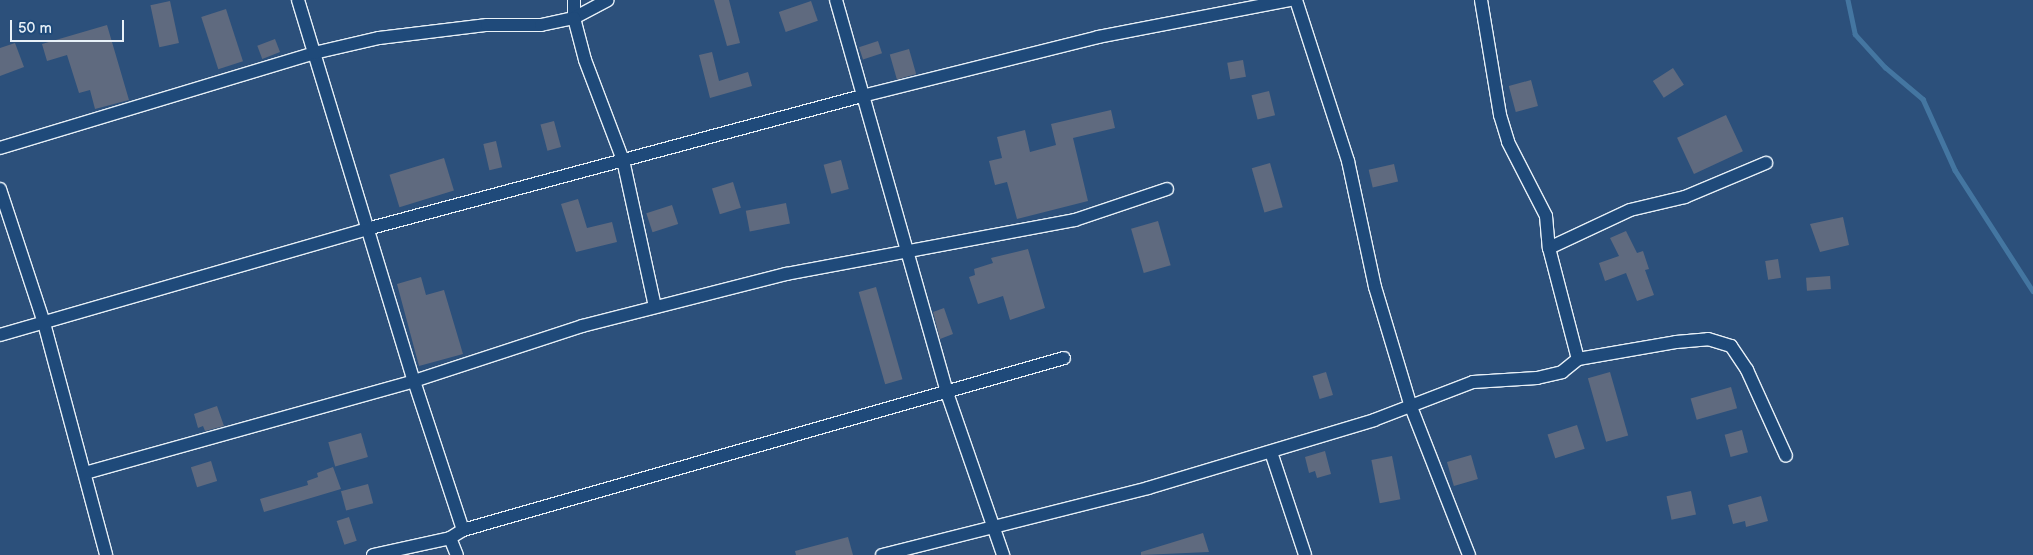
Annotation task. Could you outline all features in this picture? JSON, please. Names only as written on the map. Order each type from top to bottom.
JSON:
[{"type":"street","points":[[298,0],[366,229],[463,530]]},
{"type":"street","points":[[574,0],[574,18],[585,60],[623,160],[655,308]]},
{"type":"street","points":[[0,148],[314,53],[379,38],[487,25],[541,25],[574,18],[608,0]]},
{"type":"street","points":[[836,0],[904,249],[946,390],[1003,555]]},
{"type":"street","points":[[0,335],[366,229],[862,96],[1098,37],[1291,0]]},
{"type":"street","points":[[1296,0],[1348,161],[1375,287],[1411,407],[1469,555]]},
{"type":"street","points":[[1481,0],[1500,115],[1508,142],[1546,216],[1549,248],[1578,359]]},
{"type":"street","points":[[1549,248],[1630,210],[1685,197],[1766,163]]},
{"type":"street","points":[[0,189],[44,323],[106,555]]},
{"type":"street","points":[[85,473],[414,381],[582,326],[904,249],[1075,220],[1167,189]]},
{"type":"street","points":[[882,555],[1148,488],[1271,452],[1411,407],[1473,382],[1537,378],[1562,372],[1578,359],[1700,340],[1732,346],[1748,370],[1786,456]]},
{"type":"street","points":[[373,555],[450,538],[463,530],[946,390],[1064,358]]},
{"type":"street","points":[[1271,452],[1306,555]]},
{"type":"street","points":[[450,538],[457,555]]},
{"type":"building","points":[[714,0],[729,0],[740,43],[727,46]]},
{"type":"building","points":[[170,1],[179,43],[159,47],[150,5]]},
{"type":"building","points":[[811,1],[818,21],[786,32],[779,12]]},
{"type":"building","points":[[226,9],[243,61],[218,69],[201,17]]},
{"type":"building","points":[[107,25],[129,100],[95,109],[90,90],[79,93],[67,55],[47,61],[42,44]]},
{"type":"building","points":[[275,39],[280,52],[262,59],[257,46]]},
{"type":"building","points":[[878,41],[882,53],[863,60],[859,47]]},
{"type":"building","points":[[15,43],[24,67],[0,76],[0,48]]},
{"type":"building","points":[[909,49],[916,74],[897,80],[890,55]]},
{"type":"building","points":[[712,52],[719,81],[748,72],[752,86],[710,98],[699,55]]},
{"type":"building","points":[[1243,60],[1246,77],[1230,80],[1227,63]]},
{"type":"building","points":[[1673,68],[1684,85],[1664,98],[1653,81]]},
{"type":"building","points":[[1531,80],[1538,106],[1516,112],[1509,86]]},
{"type":"building","points":[[1269,91],[1275,115],[1258,120],[1252,95]]},
{"type":"building","points":[[1111,110],[1115,128],[1073,138],[1088,201],[1017,219],[1007,182],[995,185],[989,161],[1002,158],[997,137],[1025,130],[1030,152],[1056,145],[1051,124]]},
{"type":"building","points":[[1726,115],[1743,151],[1694,174],[1677,138]]},
{"type":"building","points":[[554,121],[561,147],[547,151],[540,125]]},
{"type":"building","points":[[496,141],[502,167],[489,170],[483,144]]},
{"type":"building","points":[[444,158],[454,191],[399,207],[389,175]]},
{"type":"building","points":[[841,160],[849,189],[831,194],[824,165]]},
{"type":"building","points":[[1270,163],[1283,207],[1264,212],[1252,168]]},
{"type":"building","points":[[1394,164],[1398,182],[1373,187],[1369,170]]},
{"type":"building","points":[[733,182],[741,208],[720,214],[712,188]]},
{"type":"building","points":[[578,199],[587,228],[612,222],[617,242],[576,252],[561,204]]},
{"type":"building","points":[[786,203],[790,224],[750,231],[746,211]]},
{"type":"building","points":[[672,205],[678,224],[653,232],[646,213]]},
{"type":"building","points":[[1843,217],[1849,245],[1820,252],[1810,224]]},
{"type":"building","points":[[1158,221],[1171,265],[1144,273],[1131,229]]},
{"type":"building","points":[[1626,231],[1637,253],[1643,251],[1649,269],[1645,270],[1654,295],[1637,301],[1626,273],[1605,281],[1599,263],[1619,256],[1610,238]]},
{"type":"building","points":[[1028,249],[1045,308],[1010,320],[1003,296],[978,304],[969,277],[975,275],[974,269],[993,263],[991,258]]},
{"type":"building","points":[[1778,259],[1781,278],[1768,280],[1765,261]]},
{"type":"building","points":[[1830,276],[1831,289],[1807,291],[1806,278]]},
{"type":"building","points":[[421,277],[426,295],[444,290],[463,354],[419,366],[397,284]]},
{"type":"building","points":[[876,287],[902,379],[885,384],[859,292]]},
{"type":"building","points":[[944,308],[953,334],[940,339],[933,312]]},
{"type":"building","points":[[1326,372],[1333,395],[1320,399],[1313,376]]},
{"type":"building","points":[[1610,372],[1628,435],[1606,442],[1588,378]]},
{"type":"building","points":[[1731,387],[1737,408],[1697,420],[1691,399]]},
{"type":"building","points":[[217,406],[224,426],[205,431],[203,426],[198,428],[194,414]]},
{"type":"building","points":[[1577,425],[1585,449],[1555,458],[1548,435]]},
{"type":"building","points":[[1742,430],[1748,452],[1731,457],[1725,435]]},
{"type":"building","points":[[361,433],[368,457],[335,466],[328,442]]},
{"type":"building","points":[[1325,451],[1331,474],[1317,478],[1315,471],[1309,473],[1305,457]]},
{"type":"building","points":[[1471,455],[1478,479],[1454,486],[1447,462]]},
{"type":"building","points":[[1392,456],[1400,499],[1380,503],[1371,460]]},
{"type":"building","points":[[211,461],[217,481],[197,487],[191,467]]},
{"type":"building","points":[[333,467],[341,489],[264,512],[260,499],[308,485],[307,481],[318,477],[317,473]]},
{"type":"building","points":[[368,484],[373,503],[346,511],[341,491]]},
{"type":"building","points":[[1691,491],[1696,514],[1672,520],[1667,496]]},
{"type":"building","points":[[1761,496],[1768,521],[1746,527],[1745,521],[1733,524],[1728,505]]},
{"type":"building","points":[[349,517],[357,541],[344,545],[337,521]]},
{"type":"building","points":[[1203,533],[1209,552],[1141,555],[1141,552]]},
{"type":"building","points":[[848,537],[853,555],[796,555],[795,551]]},
{"type":"waterway","points":[[1848,0],[1855,34],[1885,67],[1923,99],[1955,170],[2033,291]]}]
